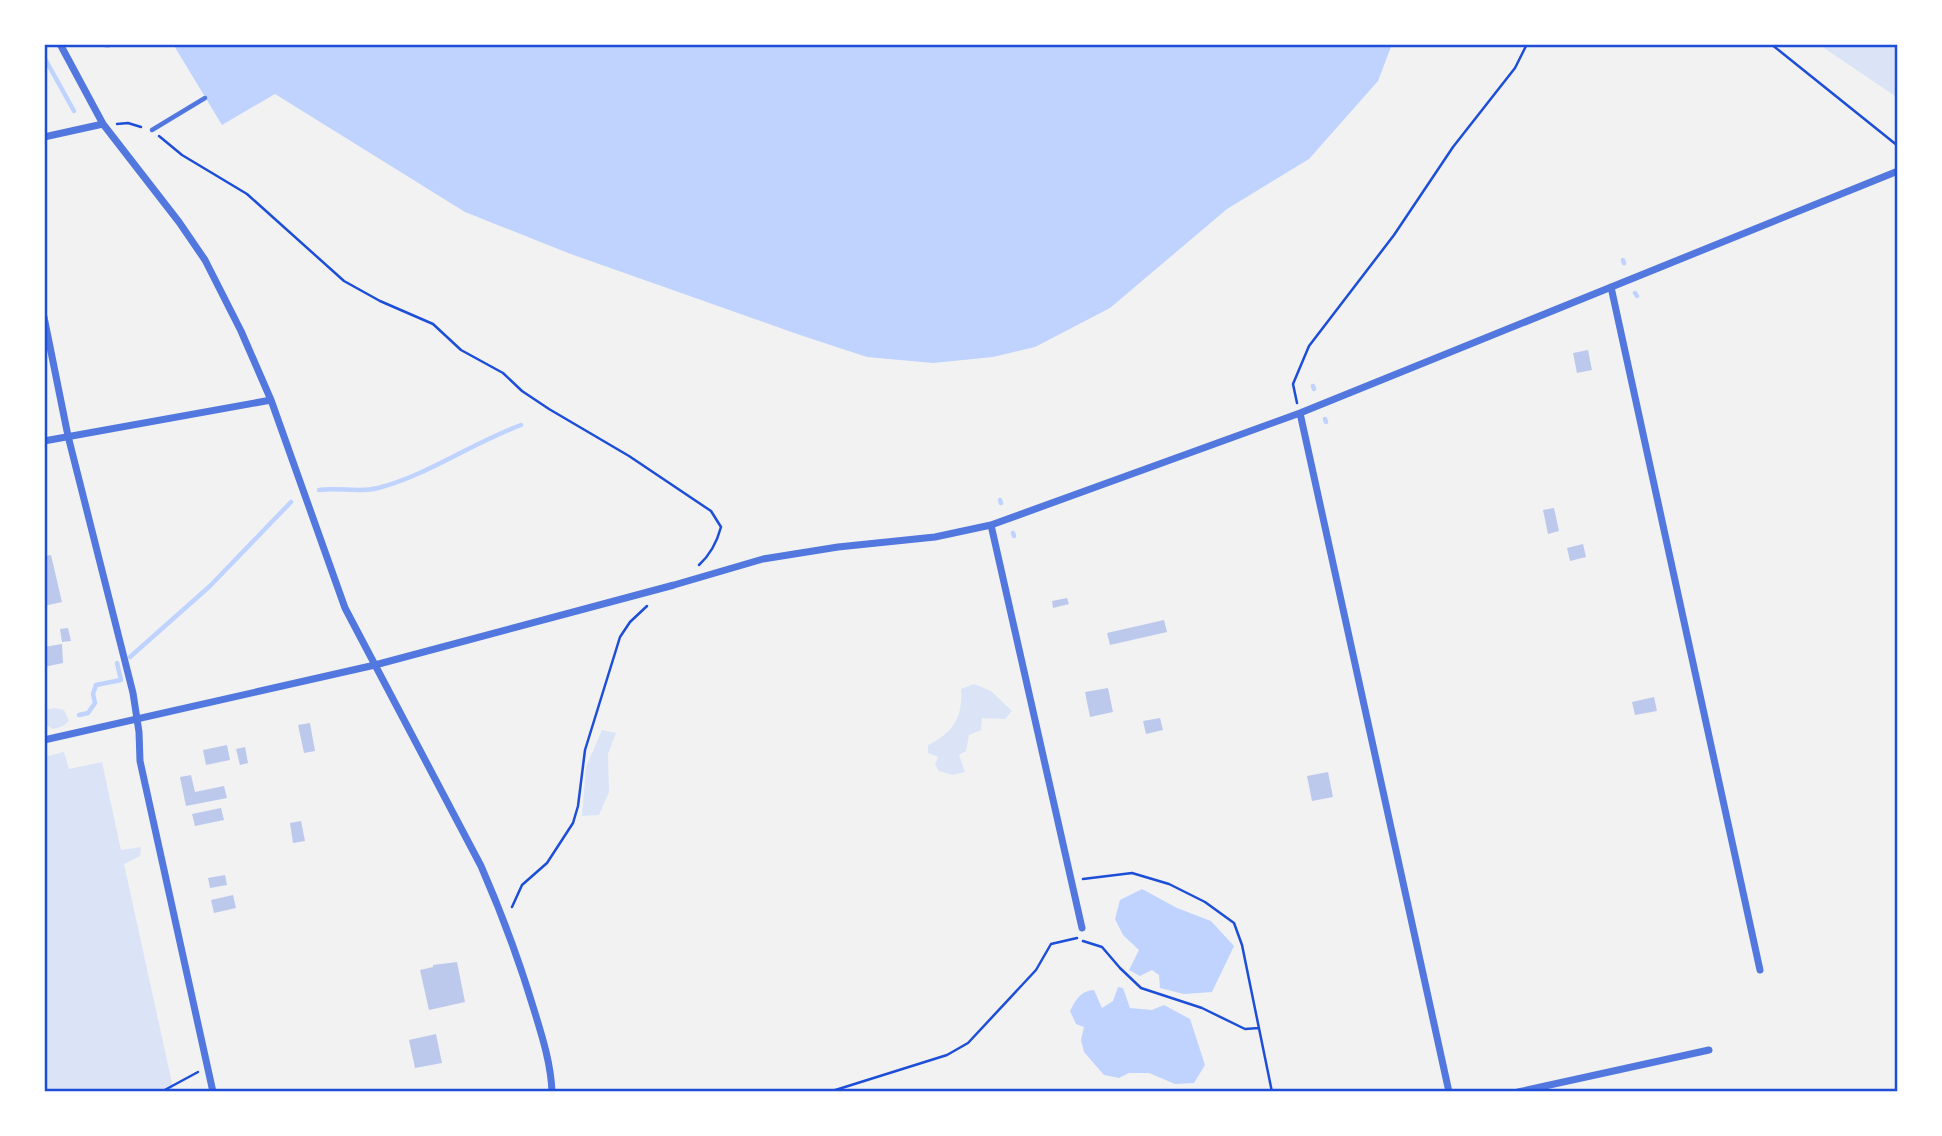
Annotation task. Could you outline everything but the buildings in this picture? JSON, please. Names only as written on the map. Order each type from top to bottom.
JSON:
[{"type":"street","points":[[60,44],[103,124],[205,260],[241,331],[271,400],[345,608],[481,866],[526,980],[543,1040],[552,1092]]},
{"type":"street","points":[[44,137],[103,124]]},
{"type":"street","points":[[44,740],[375,665],[763,559],[838,547],[935,537],[991,525],[1300,413],[1898,172]]},
{"type":"street","points":[[1611,287],[1760,970]]},
{"type":"street","points":[[44,317],[68,436],[127,667],[137,719],[140,761],[213,1092]]},
{"type":"street","points":[[44,441],[271,400]]},
{"type":"street","points":[[1300,413],[1449,1092]]},
{"type":"street","points":[[991,525],[1082,928]]},
{"type":"street","points":[[1518,1092],[1709,1051]]},
{"type":"lane","points":[[152,130],[205,97]]},
{"type":"path","points":[[82,44],[142,44]]},
{"type":"path","points":[[1300,413],[1293,384],[1309,346],[1394,235],[1453,147],[1515,68],[1527,44]]},
{"type":"path","points":[[1771,44],[1898,146]]},
{"type":"path","points":[[103,124],[128,123],[152,130],[182,155],[247,194],[344,281],[380,301],[433,324],[461,350],[503,373],[522,391],[549,409],[629,456],[711,511],[721,527],[717,542],[707,558],[691,572]]},
{"type":"path","points":[[501,916],[515,902],[522,885],[547,863],[573,823],[578,806],[584,750],[620,637],[630,622],[652,601]]},
{"type":"path","points":[[1073,880],[1132,873],[1181,890],[1205,902],[1234,923],[1242,945],[1272,1092]]},
{"type":"path","points":[[1077,939],[1082,928]]},
{"type":"path","points":[[829,1092],[947,1055],[968,1043],[1036,970],[1051,944],[1077,939],[1102,947],[1141,988],[1202,1008],[1245,1028],[1259,1028]]},
{"type":"path","points":[[161,1092],[208,1068]]},
{"type":"shaded area","points":[[1818,44],[1898,44],[1898,98]]},
{"type":"shaded area","points":[[974,684],[991,691],[1012,711],[1005,719],[982,718],[981,730],[969,735],[966,751],[959,755],[965,772],[953,775],[939,771],[935,765],[938,757],[928,753],[928,745],[944,735],[955,723],[960,708],[961,689]]},
{"type":"shaded area","points":[[44,710],[64,710],[69,721],[53,729],[44,724]]},
{"type":"shaded area","points":[[602,730],[616,733],[608,754],[609,792],[599,815],[582,816],[586,767]]},
{"type":"shaded area","points":[[64,752],[69,769],[102,762],[121,850],[141,847],[140,856],[124,864],[174,1092],[44,1092],[44,757]]},
{"type":"water","points":[[173,44],[1392,44],[1378,81],[1309,159],[1227,209],[1110,308],[1035,347],[993,357],[933,363],[867,357],[568,253],[465,212],[275,94],[222,125]]},
{"type":"water","points":[[1142,889],[1177,908],[1211,921],[1234,946],[1212,992],[1184,994],[1160,988],[1159,975],[1152,970],[1140,976],[1129,970],[1139,950],[1123,935],[1115,919],[1120,900]]},
{"type":"water","points":[[1118,987],[1123,988],[1130,1008],[1152,1010],[1164,1005],[1190,1019],[1205,1065],[1194,1083],[1175,1084],[1149,1073],[1129,1073],[1119,1078],[1104,1075],[1084,1052],[1081,1040],[1084,1027],[1076,1024],[1070,1011],[1082,994],[1094,990],[1102,1008],[1113,1001]]},
{"type":"waterway","points":[[44,57],[74,111]]},
{"type":"waterway","points":[[319,490],[378,488],[432,467],[521,425]]},
{"type":"waterway","points":[[130,657],[210,586],[291,502]]},
{"type":"waterway","points":[[79,715],[88,713],[95,703],[93,694],[96,685],[121,680],[117,663]]}]
